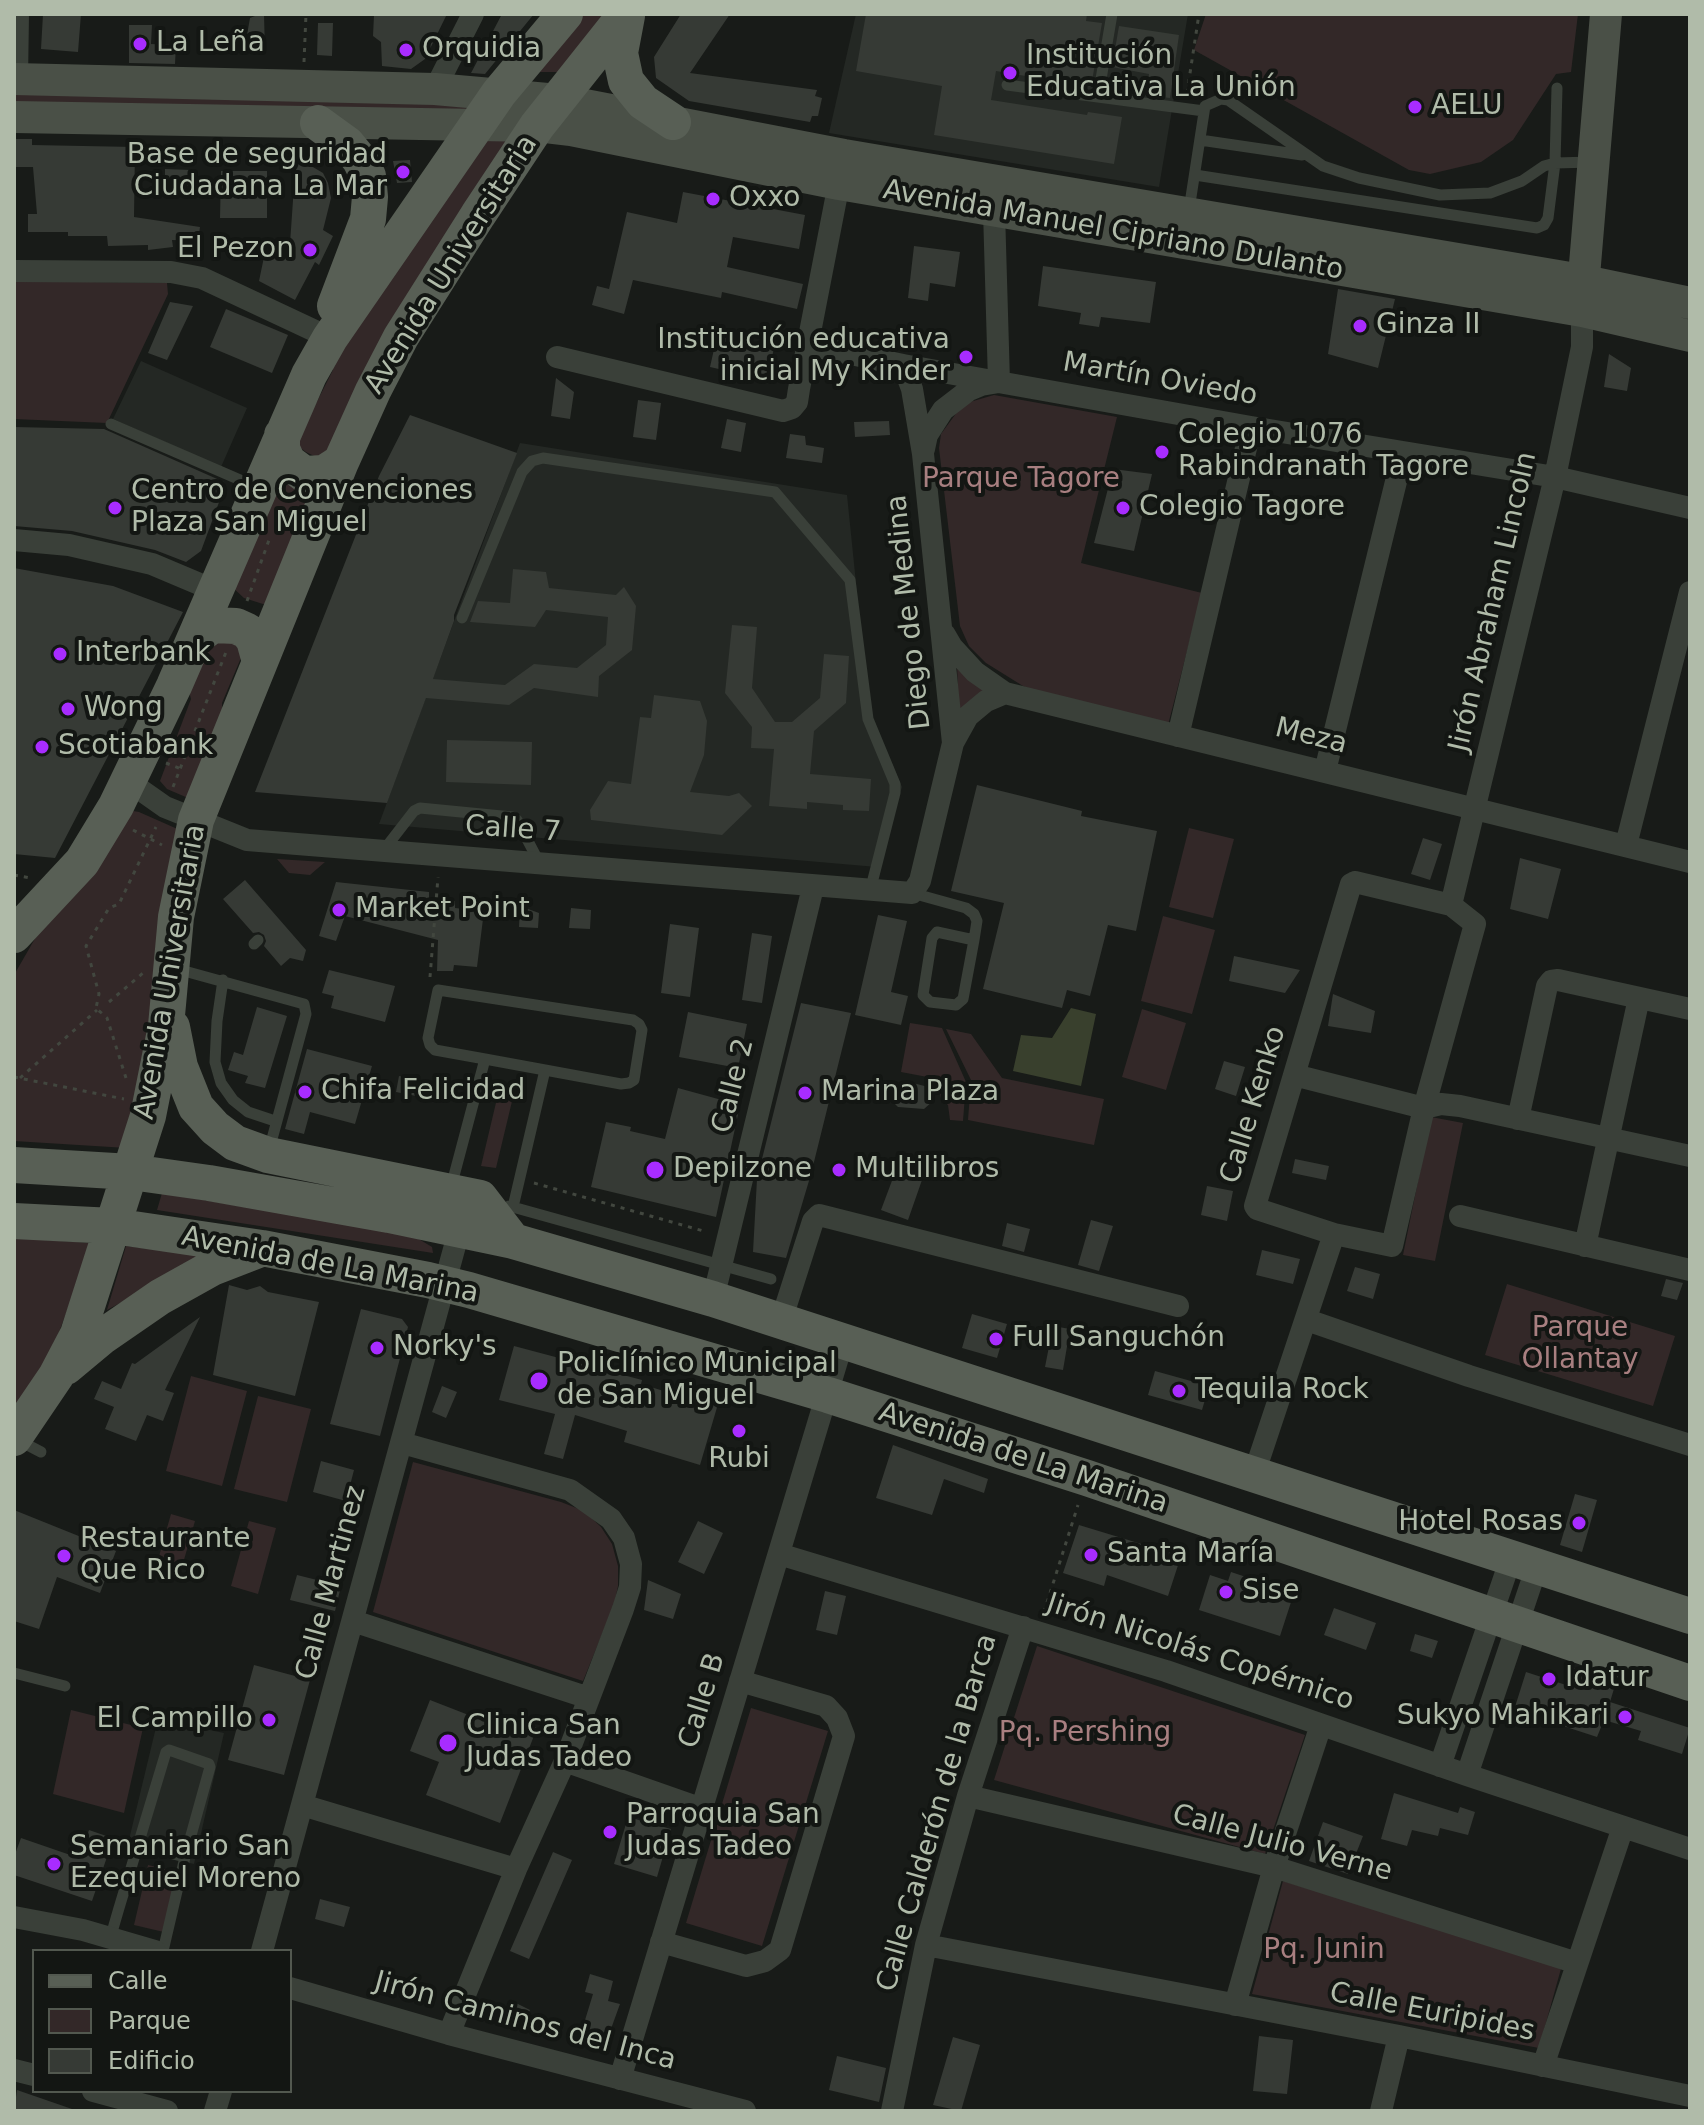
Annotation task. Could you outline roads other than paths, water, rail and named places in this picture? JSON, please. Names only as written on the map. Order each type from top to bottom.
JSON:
[{"type":"main road","name":"Avenida Universitaria","points":[[27,914],[63,884],[92,847],[124,773],[195,638],[309,375],[330,338],[475,125],[565,14]]},
{"type":"main road","points":[[627,14],[620,53],[626,81],[643,102],[673,122]]},
{"type":"main road","name":"Avenida Universitaria","points":[[21,1441],[78,1334],[148,1116],[165,1033],[176,917],[196,820],[341,462],[401,337],[548,113],[627,14]]},
{"type":"main road","points":[[1582,296],[1606,14]]},
{"type":"main road","points":[[16,80],[435,89],[499,93],[548,113]]},
{"type":"main road","points":[[14,117],[475,125],[548,113]]},
{"type":"main road","name":"Avenida Manuel Cipriano Dulanto","points":[[548,113],[673,122],[994,211],[1189,215],[1582,296],[1690,336]]},
{"type":"main road","name":"Avenida Manuel Cipriano Dulanto","points":[[548,113],[571,130],[842,170],[1582,296],[1690,303]]},
{"type":"main road","points":[[318,123],[347,144],[360,160],[368,176],[370,197],[368,219],[333,312],[330,338]]},
{"type":"main road","points":[[282,435],[282,449],[288,462],[304,474],[324,473],[341,462]]},
{"type":"main road","points":[[220,580],[228,596],[244,608],[257,611],[283,602]]},
{"type":"main road","points":[[195,638],[213,625],[236,626],[247,631],[254,640],[260,662]]},
{"type":"main road","points":[[167,1006],[180,1067],[196,1107],[215,1128],[235,1143],[272,1138],[489,1209]]},
{"type":"main road","name":"Avenida de La Marina","points":[[14,1165],[131,1172],[291,1197],[459,1231],[489,1209],[718,1282],[781,1321],[1689,1613]]},
{"type":"main road","name":"Avenida de La Marina","points":[[14,1221],[113,1226],[262,1248],[445,1284],[828,1395],[1087,1478],[1690,1683]]},
{"type":"main road","points":[[56,1376],[102,1337],[160,1297],[212,1268],[262,1248]]},
{"type":"street","points":[[16,80],[18,14]]},
{"type":"street","points":[[435,89],[473,14]]},
{"type":"street","points":[[557,357],[783,411],[792,408],[797,402],[842,170]]},
{"type":"street","points":[[923,454],[927,435],[943,410],[969,390],[999,382],[994,211]]},
{"type":"street","points":[[14,271],[171,272],[202,278],[330,338]]},
{"type":"street","name":"Jirón Abraham Lincoln","points":[[1451,905],[1555,477],[1582,347],[1582,296]]},
{"type":"street","name":"Martín Oviedo","points":[[808,345],[1251,427],[1555,477],[1690,508]]},
{"type":"street","name":"Diego de Medina","points":[[903,365],[912,389],[923,454],[953,743],[920,881],[910,894]]},
{"type":"street","points":[[1178,736],[1251,427]]},
{"type":"street","points":[[1325,771],[1403,453]]},
{"type":"street","points":[[14,540],[69,545],[220,580]]},
{"type":"street","points":[[1626,845],[1690,592]]},
{"type":"street","name":"Meza","points":[[943,630],[952,647],[975,672],[1005,693],[1690,862]]},
{"type":"street","points":[[953,743],[968,716],[986,701],[1005,693]]},
{"type":"street","name":"Calle 7","points":[[124,773],[165,807],[247,840],[910,894]]},
{"type":"street","name":"Calle Kenko","points":[[1334,1234],[1255,1206],[1352,882],[1451,905]]},
{"type":"street","name":"Calle 2","points":[[718,1282],[813,887]]},
{"type":"street","points":[[1254,1474],[1334,1234],[1392,1246],[1404,1205],[1424,1108],[1475,924],[1451,905]]},
{"type":"street","points":[[1518,1119],[1547,986],[1551,981],[1690,1009]]},
{"type":"street","points":[[1585,1246],[1639,998]]},
{"type":"street","points":[[1294,1075],[1424,1108],[1441,1104],[1460,1106],[1690,1156]]},
{"type":"street","points":[[781,1321],[813,1221],[819,1215],[1178,1306]]},
{"type":"street","points":[[1460,1216],[1690,1270]]},
{"type":"street","name":"Calle Martinez","points":[[263,1949],[459,1231]]},
{"type":"street","points":[[1307,1320],[1469,1376],[1690,1445]]},
{"type":"street","name":"Calle B","points":[[620,2079],[843,1341]]},
{"type":"street","points":[[402,1443],[570,1490],[611,1519],[624,1538],[631,1564],[630,1587],[565,1761],[516,1869],[449,2034]]},
{"type":"street","name":"Jirón Nicolás Copérnico","points":[[779,1554],[1166,1671],[1690,1849]]},
{"type":"street","points":[[1467,1775],[1506,1618],[1524,1562]]},
{"type":"street","points":[[1440,1766],[1506,1618]]},
{"type":"street","points":[[353,1621],[589,1698]]},
{"type":"street","name":"Calle Calderón de la Barca","points":[[892,2111],[926,1945],[968,1796],[1030,1629]]},
{"type":"street","points":[[661,1942],[746,1966],[765,1961],[780,1950],[844,1736],[837,1718],[826,1706],[740,1681]]},
{"type":"street","points":[[1235,2005],[1274,1867],[1321,1725]]},
{"type":"street","points":[[565,1761],[702,1809]]},
{"type":"street","name":"Calle Julio Verne","points":[[968,1796],[1274,1867],[1577,1963]]},
{"type":"street","points":[[302,1805],[516,1869]]},
{"type":"street","points":[[1543,2066],[1623,1827]]},
{"type":"street","points":[[14,1917],[83,1930],[148,1949]]},
{"type":"street","name":"Calle Euripides","points":[[926,1945],[1399,2036],[1690,2096]]},
{"type":"street","name":"Jirón Caminos del Inca","points":[[292,1989],[449,2034],[745,2111]]},
{"type":"street","points":[[1381,2111],[1399,2036]]},
{"type":"street","points":[[100,2093],[167,2111]]},
{"type":"lane","points":[[1098,97],[1112,14]]},
{"type":"lane","points":[[1007,85],[1204,111]]},
{"type":"lane","points":[[1195,175],[1537,228],[1544,225],[1548,218],[1555,163],[1557,88]]},
{"type":"lane","points":[[1189,215],[1205,106],[1214,100],[1228,100],[1323,166],[1359,178],[1440,195],[1490,193],[1522,181],[1544,166],[1593,162]]},
{"type":"lane","points":[[1200,140],[1307,156]]},
{"type":"lane","points":[[111,424],[259,488]]},
{"type":"lane","points":[[462,618],[522,472],[532,461],[543,458],[775,492],[850,580],[868,719],[895,784],[870,892]]},
{"type":"lane","points":[[383,851],[414,811],[420,808],[512,817],[517,820],[539,862]]},
{"type":"lane","points":[[910,894],[966,908],[977,921],[974,940],[963,999],[956,1005],[925,999],[923,995],[934,934],[937,932],[974,940]]},
{"type":"lane","points":[[171,958],[223,980],[299,1002],[306,1009],[272,1138]]},
{"type":"lane","points":[[223,980],[215,1062],[221,1083],[233,1100],[272,1138]]},
{"type":"lane","points":[[438,990],[633,1020],[642,1030],[634,1080],[629,1083],[485,1059],[435,1050],[430,1045],[428,1038],[438,990]]},
{"type":"lane","points":[[485,1059],[489,1209]]},
{"type":"lane","points":[[489,1209],[545,1070]]},
{"type":"lane","points":[[718,1282],[771,1279]]},
{"type":"lane","points":[[14,1673],[65,1686]]},
{"type":"lane","points":[[110,1939],[169,1750],[210,1767],[163,1949]]},
{"type":"lane","points":[[138,1845],[185,1857]]},
{"type":"place","name":"La Leña","points":[[140,44]]},
{"type":"place","name":"Orquidia","points":[[406,50]]},
{"type":"place","name":"Institución Educativa La Unión","points":[[1010,73]]},
{"type":"place","name":"AELU","points":[[1415,107]]},
{"type":"place","name":"Base de seguridad Ciudadana La Mar","points":[[403,172]]},
{"type":"place","name":"Oxxo","points":[[713,199]]},
{"type":"place","name":"El Pezon","points":[[310,250]]},
{"type":"place","name":"Ginza II","points":[[1360,326]]},
{"type":"place","name":"Institución educativa inicial My Kinder","points":[[966,357]]},
{"type":"place","name":"Colegio 1076 Rabindranath Tagore","points":[[1162,452]]},
{"type":"place","name":"Centro de Convenciones Plaza San Miguel","points":[[115,508]]},
{"type":"place","name":"Colegio Tagore","points":[[1123,508]]},
{"type":"place","name":"Interbank","points":[[60,654]]},
{"type":"place","name":"Wong","points":[[68,709]]},
{"type":"place","name":"Scotiabank","points":[[42,747]]},
{"type":"place","name":"Market Point","points":[[339,910]]},
{"type":"place","name":"Chifa Felicidad","points":[[305,1092]]},
{"type":"place","name":"Marina Plaza","points":[[805,1093]]},
{"type":"place","name":"Depilzone","points":[[655,1170]]},
{"type":"place","name":"Multilibros","points":[[839,1170]]},
{"type":"place","name":"Full Sanguchón","points":[[996,1339]]},
{"type":"place","name":"Norky's","points":[[377,1348]]},
{"type":"place","name":"Policlínico Municipal de San Miguel","points":[[539,1381]]},
{"type":"place","name":"Tequila Rock","points":[[1179,1391]]},
{"type":"place","name":"Rubi","points":[[739,1431]]},
{"type":"place","name":"Hotel Rosas","points":[[1579,1523]]},
{"type":"place","name":"Santa María","points":[[1091,1555]]},
{"type":"place","name":"Restaurante Que Rico","points":[[64,1556]]},
{"type":"place","name":"Sise","points":[[1226,1592]]},
{"type":"place","name":"Idatur","points":[[1549,1679]]},
{"type":"place","name":"Sukyo Mahikari","points":[[1625,1717]]},
{"type":"place","name":"El Campillo","points":[[269,1720]]},
{"type":"place","name":"Clinica San Judas Tadeo","points":[[448,1743]]},
{"type":"place","name":"Parroquia San Judas Tadeo","points":[[610,1832]]},
{"type":"place","name":"Semaniario San Ezequiel Moreno","points":[[54,1864]]},
{"type":"park label","name":"Parque Tagore","points":[[1021,480]]},
{"type":"park label","name":"Parque Ollantay","points":[[1580,1345]]},
{"type":"park label","name":"Pq. Pershing","points":[[1085,1734]]},
{"type":"park label","name":"Pq. Junin","points":[[1324,1951]]}]
